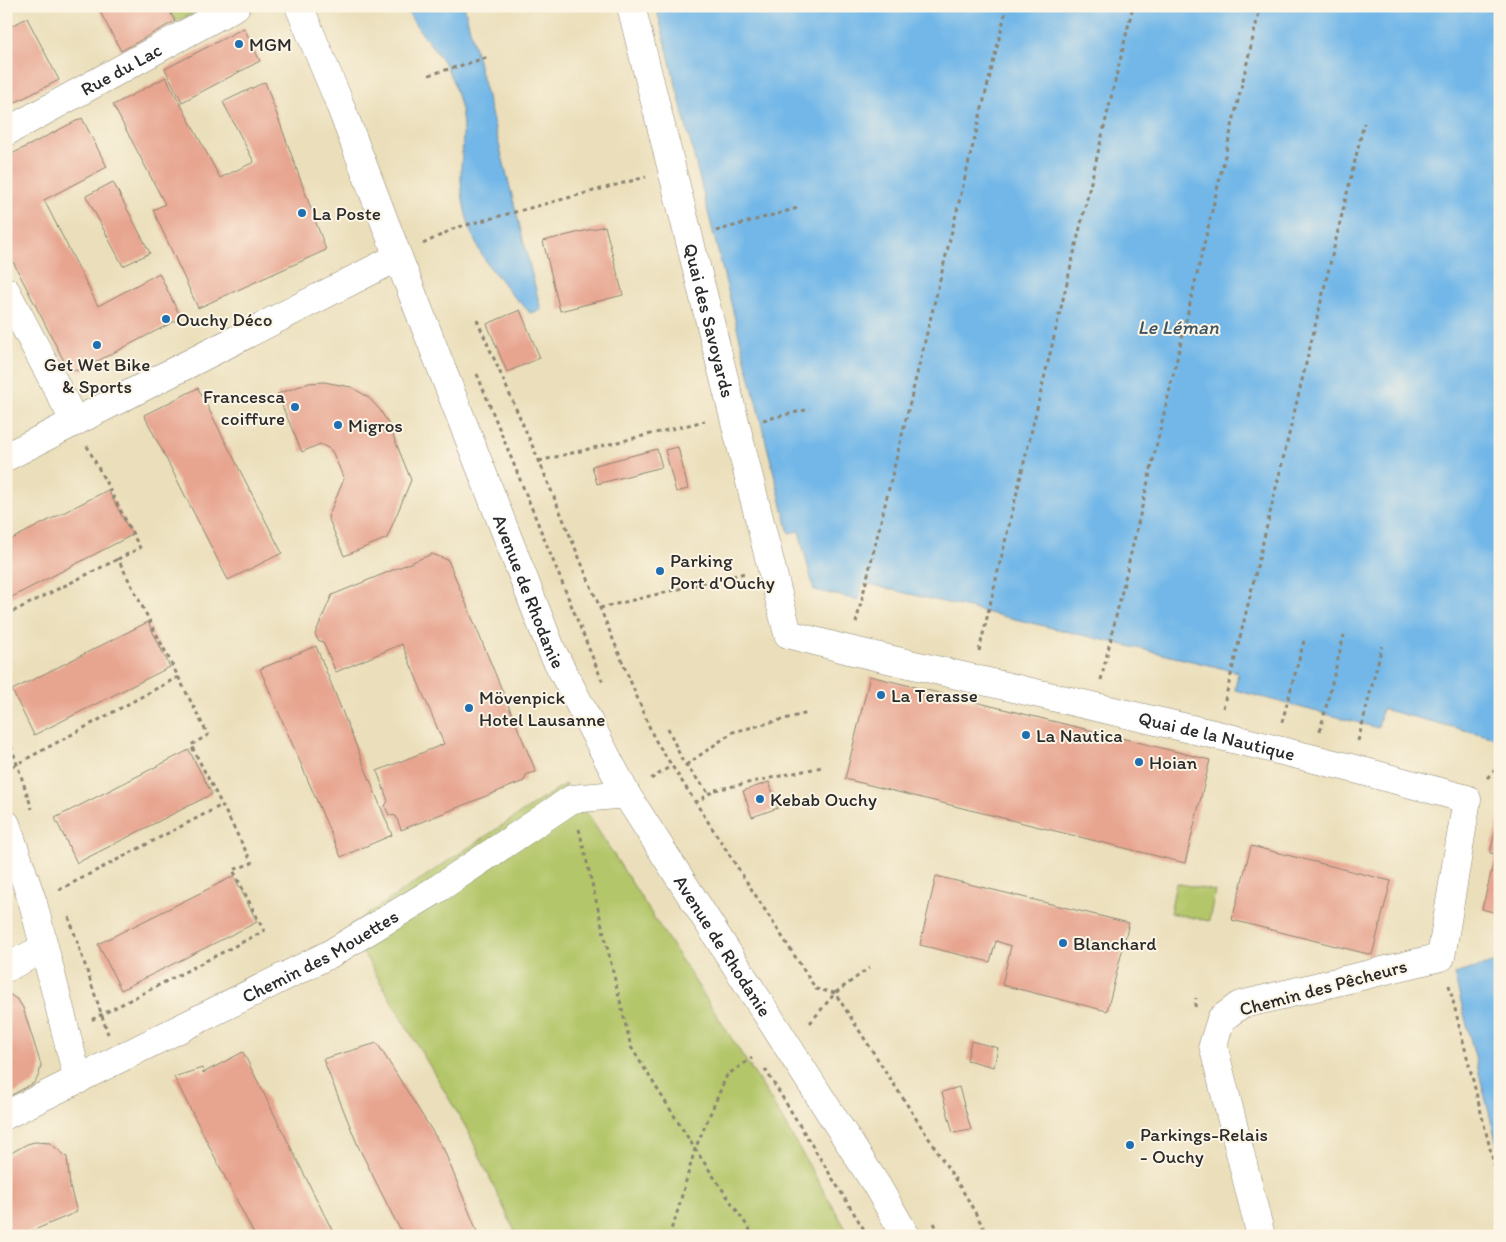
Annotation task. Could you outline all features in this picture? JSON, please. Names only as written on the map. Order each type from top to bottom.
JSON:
[{"type":"street","name":"Rue du Lac","points":[[6,132],[236,6]]},
{"type":"street","name":"Avenue de Rhodanie","points":[[299,6],[337,97],[552,651],[626,794],[866,1169],[906,1236]]},
{"type":"street","name":"Quai des Savoyards","points":[[631,6],[788,634]]},
{"type":"street","points":[[6,457],[398,257]]},
{"type":"street","points":[[6,291],[75,422]]},
{"type":"street","name":"Quai de la Nautique","points":[[788,634],[1313,758],[1467,799],[1442,957]]},
{"type":"street","name":"Chemin des Mouettes","points":[[6,1115],[330,954],[440,888],[572,799],[626,794]]},
{"type":"street","points":[[6,824],[33,903],[78,1080]]},
{"type":"street","points":[[6,968],[44,948]]},
{"type":"street","name":"Chemin des Pêcheurs","points":[[1261,1236],[1213,1045],[1221,1019],[1240,1005],[1442,957]]},
{"type":"path","points":[[850,650],[1007,6]]},
{"type":"path","points":[[972,679],[1132,6]]},
{"type":"path","points":[[1497,6],[1500,10]]},
{"type":"path","points":[[1094,707],[1259,12]]},
{"type":"path","points":[[430,74],[489,57]]},
{"type":"path","points":[[1217,735],[1364,122]]},
{"type":"path","points":[[398,257],[455,228],[672,170]]},
{"type":"path","points":[[713,231],[798,208]]},
{"type":"path","points":[[477,320],[539,461],[654,738],[816,989],[835,993],[966,1196],[988,1236]]},
{"type":"path","points":[[476,372],[605,686]]},
{"type":"path","points":[[539,461],[734,421],[810,410]]},
{"type":"path","points":[[6,615],[140,548],[75,422]]},
{"type":"path","points":[[66,1033],[264,931],[233,870],[252,863],[191,745],[208,735],[118,559]]},
{"type":"path","points":[[600,608],[772,567]]},
{"type":"path","points":[[1313,758],[1344,635]]},
{"type":"path","points":[[1274,750],[1305,637]]},
{"type":"path","points":[[1351,768],[1382,646]]},
{"type":"path","points":[[6,770],[178,677]]},
{"type":"path","points":[[686,765],[733,732],[808,713]]},
{"type":"path","points":[[668,728],[686,765],[709,794]]},
{"type":"path","points":[[695,803],[715,790],[822,767]]},
{"type":"path","points":[[648,771],[656,784]]},
{"type":"path","points":[[572,799],[631,1047],[695,1149],[754,1236]]},
{"type":"path","points":[[33,903],[222,806]]},
{"type":"path","points":[[1442,957],[1500,1188]]},
{"type":"path","points":[[812,1031],[809,1024],[835,993],[870,968]]},
{"type":"path","points":[[668,1236],[675,1220],[695,1149],[727,1075],[752,1058]]},
{"type":"path","points":[[932,1220],[940,1236]]},
{"type":"green space","points":[[167,6],[206,6],[175,21]]},
{"type":"green space","points":[[565,784],[585,810],[768,1095],[850,1236],[517,1236],[468,1131],[348,927]]},
{"type":"green space","points":[[1176,883],[1215,891],[1209,921],[1170,913]]},
{"type":"water","points":[[405,6],[464,6],[541,310],[530,313],[511,294],[491,268],[476,243],[466,214],[461,185],[463,128],[456,92],[444,63],[418,28]]},
{"type":"water","name":"Le Léman","points":[[656,6],[1489,6],[1500,24],[1500,739],[1382,709],[1378,728],[1235,690],[1238,672],[863,583],[859,600],[814,590],[799,531],[789,533]]},
{"type":"water","points":[[1500,961],[1500,1156],[1454,974]]},
{"type":"building","points":[[97,6],[167,6],[175,21],[121,51]]},
{"type":"building","points":[[27,18],[59,80],[6,107],[6,29]]},
{"type":"building","points":[[244,28],[260,61],[182,102],[165,69]]},
{"type":"building","points":[[166,77],[220,178],[254,162],[223,102],[265,82],[326,250],[198,308],[153,210],[165,204],[113,105]]},
{"type":"building","points":[[82,118],[107,167],[44,200],[98,306],[159,273],[181,318],[84,368],[83,372],[63,367],[64,361],[6,248],[6,157]]},
{"type":"building","points":[[113,182],[150,253],[123,266],[86,196]]},
{"type":"building","points":[[605,226],[623,295],[560,311],[543,241]]},
{"type":"building","points":[[520,310],[540,358],[507,372],[487,324]]},
{"type":"building","points":[[324,382],[351,387],[368,397],[380,410],[388,423],[411,480],[387,538],[344,556],[328,517],[344,479],[330,449],[320,444],[302,452],[277,394],[309,383]]},
{"type":"building","points":[[198,388],[282,553],[228,580],[144,415]]},
{"type":"building","points":[[678,447],[688,489],[676,492],[665,450]]},
{"type":"building","points":[[657,449],[662,467],[597,484],[592,466]]},
{"type":"building","points":[[108,490],[132,535],[6,600],[6,542]]},
{"type":"building","name":"Mövenpick Hotel Lausanne","points":[[432,554],[448,560],[536,772],[527,774],[524,781],[401,830],[396,816],[389,815],[385,806],[388,801],[377,771],[444,744],[402,644],[336,672],[323,642],[318,640],[315,634],[332,595]]},
{"type":"building","points":[[148,622],[170,667],[34,735],[12,690]]},
{"type":"building","points":[[316,646],[392,835],[341,857],[260,669]]},
{"type":"building","points":[[870,676],[1210,760],[1185,863],[845,779]]},
{"type":"building","points":[[189,750],[212,794],[77,863],[55,818]]},
{"type":"building","name":"Kebab Ouchy","points":[[769,782],[778,808],[752,817],[743,791]]},
{"type":"building","points":[[1499,817],[1500,914],[1482,909],[1496,854],[1490,853]]},
{"type":"building","points":[[1251,846],[1391,881],[1372,955],[1232,920]]},
{"type":"building","points":[[234,876],[257,922],[121,990],[98,944]]},
{"type":"building","name":"Blanchard","points":[[936,876],[1129,923],[1107,1011],[1002,985],[1011,946],[996,941],[990,962],[920,945]]},
{"type":"building","points":[[6,992],[18,1000],[23,1008],[41,1065],[39,1075],[34,1083],[6,1098]]},
{"type":"building","points":[[971,1041],[998,1048],[994,1067],[967,1060]]},
{"type":"building","points":[[377,1043],[444,1150],[479,1236],[405,1236],[396,1222],[358,1146],[323,1059]]},
{"type":"building","points":[[243,1052],[335,1236],[255,1236],[174,1077],[202,1068],[203,1073]]},
{"type":"building","points":[[959,1087],[971,1130],[953,1133],[942,1092]]},
{"type":"building","points":[[35,1142],[50,1143],[67,1157],[70,1187],[77,1212],[20,1236],[6,1236],[6,1156],[27,1144]]},
{"type":"place","name":"MGM","points":[[239,44]]},
{"type":"place","name":"La Poste","points":[[302,213]]},
{"type":"place","name":"Ouchy Déco","points":[[166,319]]},
{"type":"place","name":"Get Wet Bike & Sports","points":[[97,345]]},
{"type":"place","name":"Francesca coiffure","points":[[295,407]]},
{"type":"place","name":"Migros","points":[[338,425]]},
{"type":"place","name":"Parking Port d'Ouchy","points":[[660,571]]},
{"type":"place","name":"La Terasse","points":[[881,695]]},
{"type":"place","name":"Mövenpick Hotel Lausanne","points":[[469,708]]},
{"type":"place","name":"La Nautica","points":[[1026,735]]},
{"type":"place","name":"Hoian","points":[[1139,762]]},
{"type":"place","name":"Kebab Ouchy","points":[[760,799]]},
{"type":"place","name":"Blanchard","points":[[1063,943]]},
{"type":"place","name":"Parkings-Relais - Ouchy","points":[[1130,1145]]}]
